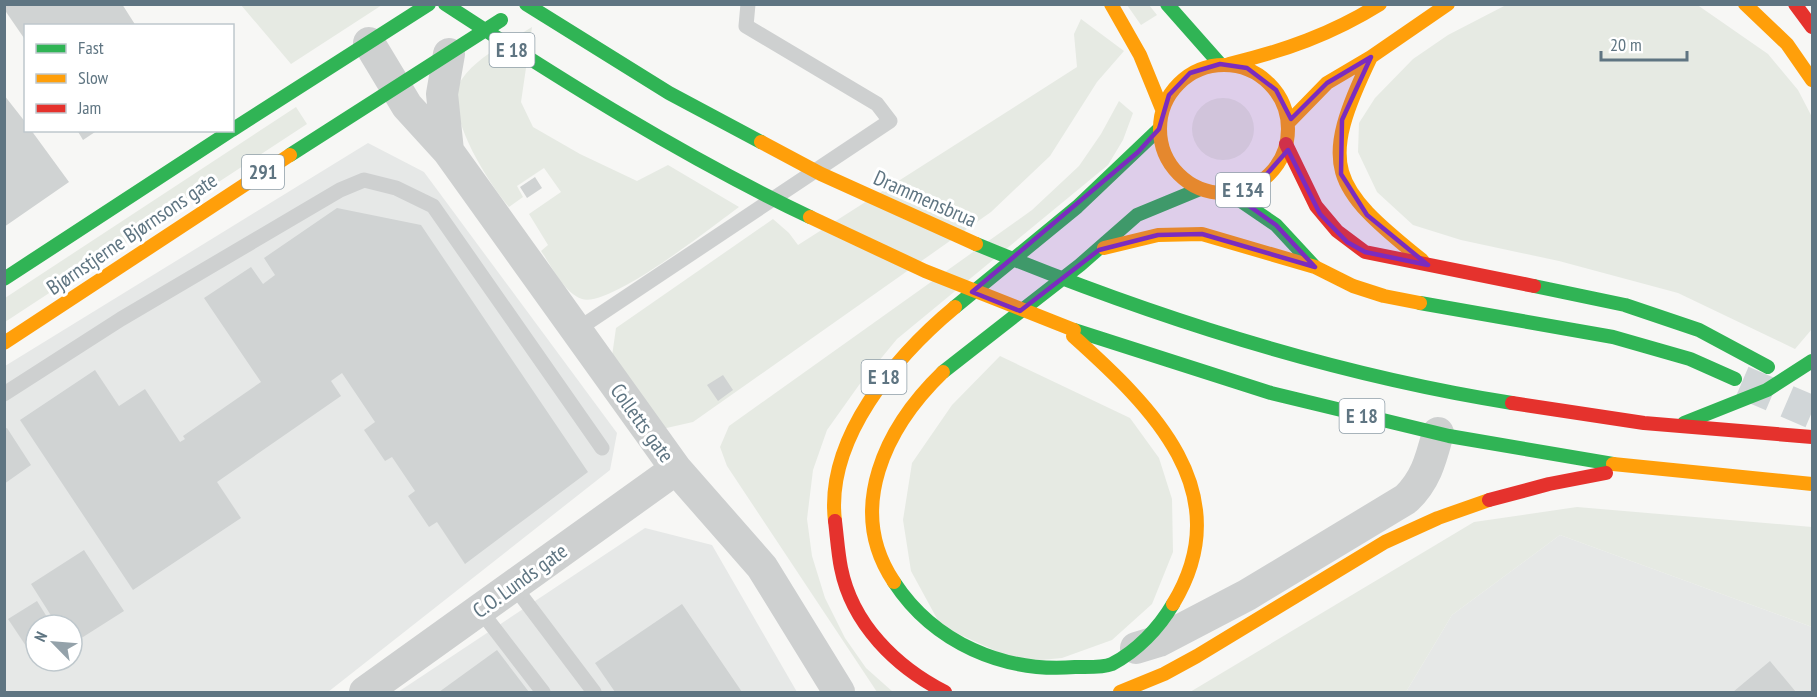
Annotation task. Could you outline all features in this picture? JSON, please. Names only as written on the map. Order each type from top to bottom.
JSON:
[{"type":"highway","name":"Bjørnstjerne Bjørnsons gate","points":[[234,129],[429,4]]},
{"type":"highway","name":"E 18","points":[[445,4],[580,94],[742,185],[901,262],[1062,327],[1090,344],[1239,386],[1438,433],[1569,458],[1812,484]]},
{"type":"highway","name":"Bjørnstjerne Bjørnsons gate","points":[[4,343],[525,4]]},
{"type":"highway","name":"Drammensbrua","points":[[525,4],[707,116],[858,192],[956,236],[1118,298],[1253,342],[1337,364],[1524,404],[1677,426]]},
{"type":"highway","points":[[1111,4],[1140,55],[1162,109]]},
{"type":"highway","name":"E 134","points":[[1167,4],[1224,64]]},
{"type":"highway","points":[[1224,64],[1308,44],[1345,27],[1380,4]]},
{"type":"highway","points":[[1288,123],[1327,83],[1371,57],[1448,4]]},
{"type":"highway","points":[[1744,4],[1769,24],[1787,44],[1812,80]]},
{"type":"highway","points":[[1795,4],[1812,27]]},
{"type":"highway","points":[[1371,57],[1349,100],[1342,120],[1338,140],[1341,174],[1356,202],[1367,215],[1428,265]]},
{"type":"highway","name":"E 134","points":[[1224,64],[1247,68],[1263,77],[1276,90],[1285,106],[1288,123],[1286,144],[1281,159],[1259,183],[1229,193],[1200,189],[1181,176],[1166,158],[1159,129],[1162,109],[1169,95],[1190,73],[1224,64]]},
{"type":"highway","name":"E 18","points":[[945,693],[893,659],[854,608],[844,582],[835,543],[833,513],[835,483],[852,427],[885,375],[922,335],[1071,213],[1159,129]]},
{"type":"highway","name":"Bjørnstjerne Bjørnsons gate","points":[[4,279],[229,132]]},
{"type":"highway","name":"E 134","points":[[1286,144],[1298,175],[1320,214],[1347,242],[1365,252],[1625,305],[1699,330],[1768,367]]},
{"type":"highway","name":"E 18","points":[[900,614],[887,591],[878,566],[871,513],[874,485],[891,436],[916,401],[950,368],[1098,250],[1136,216],[1167,200],[1200,189]]},
{"type":"highway","name":"E 134","points":[[1229,193],[1276,225],[1315,267],[1353,286],[1384,296],[1612,337],[1690,359],[1735,378]]},
{"type":"highway","name":"E 18","points":[[1098,250],[1158,235],[1202,234],[1315,267]]},
{"type":"highway","name":"E 18","points":[[1065,681],[1095,672],[1136,648],[1154,632],[1172,607],[1186,581],[1194,556],[1198,524],[1187,469],[1162,424],[1090,344]]},
{"type":"highway","name":"E 18","points":[[1677,426],[1731,407],[1783,381],[1812,361]]},
{"type":"highway","name":"E 18","points":[[1677,426],[1812,437]]},
{"type":"highway","name":"E 18","points":[[1120,693],[1170,671],[1383,543],[1461,507],[1558,480],[1639,467]]},
{"type":"street","name":"Colletts gate","points":[[369,43],[394,88],[407,106],[448,151],[676,470],[762,567],[839,693]]},
{"type":"street","name":"Colletts gate","points":[[448,151],[442,93],[449,54]]},
{"type":"street","points":[[1136,648],[1159,641],[1247,595],[1406,499],[1425,476],[1438,433]]},
{"type":"street","name":"C.O. Lunds gate","points":[[365,693],[676,470]]},
{"type":"lane","points":[[575,331],[890,121],[877,104],[746,26],[748,4]]},
{"type":"lane","points":[[4,394],[131,313],[340,190],[364,180],[396,188],[433,206],[602,448]]},
{"type":"lane","points":[[514,586],[594,693]]},
{"type":"lane","points":[[480,610],[543,693]]},
{"type":"highlighted area","points":[[1371,57],[1342,120],[1341,174],[1367,215],[1428,265],[1365,252],[1347,242],[1320,214],[1288,150],[1259,183],[1234,195],[1276,225],[1315,267],[1202,234],[1158,235],[1099,250],[1020,311],[972,292],[1138,152],[1159,129],[1169,95],[1190,73],[1220,64],[1247,68],[1276,90],[1291,119],[1327,83]]},
{"type":"shaded area","points":[[1696,4],[1768,54],[1798,90],[1812,117],[1812,329],[1795,349],[1678,293],[1559,261],[1461,240],[1413,225],[1377,192],[1358,152],[1359,123],[1375,98],[1413,59],[1448,35],[1506,5]]},
{"type":"shaded area","points":[[241,5],[382,5],[291,64]]},
{"type":"shaded area","points":[[1127,5],[1149,5],[1157,15],[1141,25]]},
{"type":"shaded area","points":[[1081,19],[1124,51],[1097,82],[1050,156],[991,212],[693,422],[662,429],[612,356],[616,328],[773,219],[789,233],[798,245],[1077,67],[1074,34]]},
{"type":"shaded area","points":[[532,27],[521,102],[533,127],[580,154],[637,181],[668,165],[739,207],[661,264],[615,291],[596,298],[582,299],[569,291],[541,251],[548,245],[529,214],[561,192],[544,168],[517,186],[523,197],[509,207],[490,182],[470,146],[457,108],[457,92],[462,79],[476,63]]},
{"type":"shaded area","points":[[1223,98],[1235,100],[1245,107],[1252,117],[1254,129],[1252,141],[1245,151],[1235,158],[1223,160],[1211,158],[1201,151],[1194,141],[1192,129],[1194,117],[1201,107],[1211,100]]},
{"type":"shaded area","points":[[1119,101],[1133,113],[1123,140],[1108,165],[897,339],[859,385],[827,430],[813,470],[807,519],[812,556],[825,598],[845,638],[866,668],[893,692],[877,692],[727,466],[720,447],[729,426],[1032,210],[1079,166],[1101,134]]},
{"type":"shaded area","points":[[296,107],[307,124],[5,322],[5,298]]},
{"type":"shaded area","points":[[368,143],[424,172],[617,433],[610,470],[328,692],[5,692],[5,366]]},
{"type":"shaded area","points":[[1000,356],[1130,418],[1159,458],[1172,499],[1173,552],[1152,604],[1112,640],[1062,658],[1020,662],[941,626],[911,571],[903,520],[912,463],[952,405]]},
{"type":"shaded area","points":[[1577,507],[1812,527],[1812,627],[1560,535],[1452,615],[1406,692],[1190,692],[1474,522]]},
{"type":"shaded area","points":[[645,528],[712,545],[797,692],[398,692]]},
{"type":"shaded area","points":[[1560,535],[1812,627],[1812,692],[1406,692],[1452,615]]},
{"type":"building","points":[[4,4],[122,4],[135,24],[24,24],[24,38],[4,9]]},
{"type":"building","points":[[4,95],[24,120],[24,132],[32,132],[69,182],[4,227]]},
{"type":"building","points":[[78,132],[95,132],[83,140]]},
{"type":"building","points":[[535,177],[542,188],[527,198],[520,187]]},
{"type":"building","points":[[337,208],[421,225],[588,472],[465,564],[437,522],[429,527],[408,496],[415,491],[392,457],[385,461],[364,430],[375,422],[342,373],[331,381],[341,396],[217,482],[241,518],[133,590],[20,420],[95,370],[119,406],[145,389],[180,442],[185,439],[183,436],[261,382],[204,298],[251,267],[263,284],[275,275],[264,258]]},
{"type":"building","points":[[723,375],[733,390],[718,401],[707,385]]},
{"type":"building","points":[[7,428],[31,465],[4,484],[4,429]]},
{"type":"building","points":[[84,550],[124,611],[84,636],[84,613],[49,613],[31,584]]},
{"type":"building","points":[[37,601],[44,613],[24,613],[24,643],[8,619]]},
{"type":"building","points":[[682,604],[742,692],[615,692],[595,663]]},
{"type":"building","points":[[497,650],[529,692],[439,692]]},
{"type":"building","points":[[1770,661],[1796,692],[1733,692]]},
{"type":"tunnel","points":[[1742,382],[1812,412]]},
{"type":"traffic: fast","points":[[234,129],[429,4]]},
{"type":"traffic: fast","points":[[445,4],[669,143],[810,217]]},
{"type":"traffic: fast","points":[[526,4],[669,93],[761,142]]},
{"type":"traffic: fast","points":[[1167,4],[1220,64]]},
{"type":"traffic: fast","points":[[290,155],[501,20]]},
{"type":"traffic: fast","points":[[955,307],[1077,207],[1159,129]]},
{"type":"traffic: fast","points":[[4,279],[229,132]]},
{"type":"traffic: fast","points":[[943,372],[1080,265],[1137,215],[1200,189]]},
{"type":"traffic: fast","points":[[1229,193],[1276,225],[1314,266]]},
{"type":"traffic: fast","points":[[976,244],[1172,318],[1307,359],[1443,391],[1512,403]]},
{"type":"traffic: fast","points":[[1534,286],[1625,305],[1699,330],[1768,367]]},
{"type":"traffic: fast","points":[[1420,303],[1613,337],[1690,359],[1735,379]]},
{"type":"traffic: fast","points":[[1074,330],[1271,393],[1449,436],[1613,464]]},
{"type":"traffic: fast","points":[[1684,423],[1767,390],[1812,361]]},
{"type":"traffic: fast","points":[[894,582],[929,622],[973,650],[997,659],[1048,668],[1094,667],[1112,664],[1130,653],[1147,638],[1173,604]]},
{"type":"traffic: slow","points":[[1111,4],[1140,55],[1162,109]]},
{"type":"traffic: slow","points":[[1229,64],[1326,33],[1380,4]]},
{"type":"traffic: slow","points":[[1288,123],[1327,83],[1371,57],[1448,4]]},
{"type":"traffic: slow","points":[[1745,4],[1787,44],[1812,80]]},
{"type":"traffic: slow","points":[[1371,57],[1354,94],[1344,125],[1340,150],[1342,172],[1351,192],[1368,213],[1422,260]]},
{"type":"traffic: slow","points":[[1224,65],[1249,69],[1270,83],[1284,104],[1288,129],[1284,154],[1270,175],[1249,189],[1224,193],[1199,189],[1178,175],[1164,154],[1160,129],[1164,104],[1178,83],[1199,69],[1224,65]]},
{"type":"traffic: slow","points":[[761,142],[821,174],[976,244]]},
{"type":"traffic: slow","points":[[4,343],[290,155]]},
{"type":"traffic: slow","points":[[810,217],[925,271],[1074,330]]},
{"type":"traffic: slow","points":[[1104,248],[1158,235],[1202,234],[1315,267],[1353,286],[1384,296],[1420,303]]},
{"type":"traffic: slow","points":[[835,521],[835,490],[841,460],[853,430],[888,375],[932,327],[955,307]]},
{"type":"traffic: slow","points":[[1073,336],[1131,392],[1157,422],[1178,454],[1192,488],[1197,525],[1191,563],[1173,604]]},
{"type":"traffic: slow","points":[[894,582],[880,554],[873,526],[873,498],[879,470],[904,418],[943,372]]},
{"type":"traffic: slow","points":[[1613,464],[1812,484]]},
{"type":"traffic: slow","points":[[1120,692],[1164,674],[1197,656],[1385,542],[1438,518],[1489,500]]},
{"type":"traffic: jam","points":[[1795,4],[1812,27]]},
{"type":"traffic: jam","points":[[1286,144],[1316,206],[1337,231],[1365,252],[1534,286]]},
{"type":"traffic: jam","points":[[1512,403],[1644,423],[1812,437]]},
{"type":"traffic: jam","points":[[1489,500],[1549,484],[1606,473]]},
{"type":"traffic: jam","points":[[835,521],[840,562],[847,588],[866,625],[893,657],[945,692]]}]
